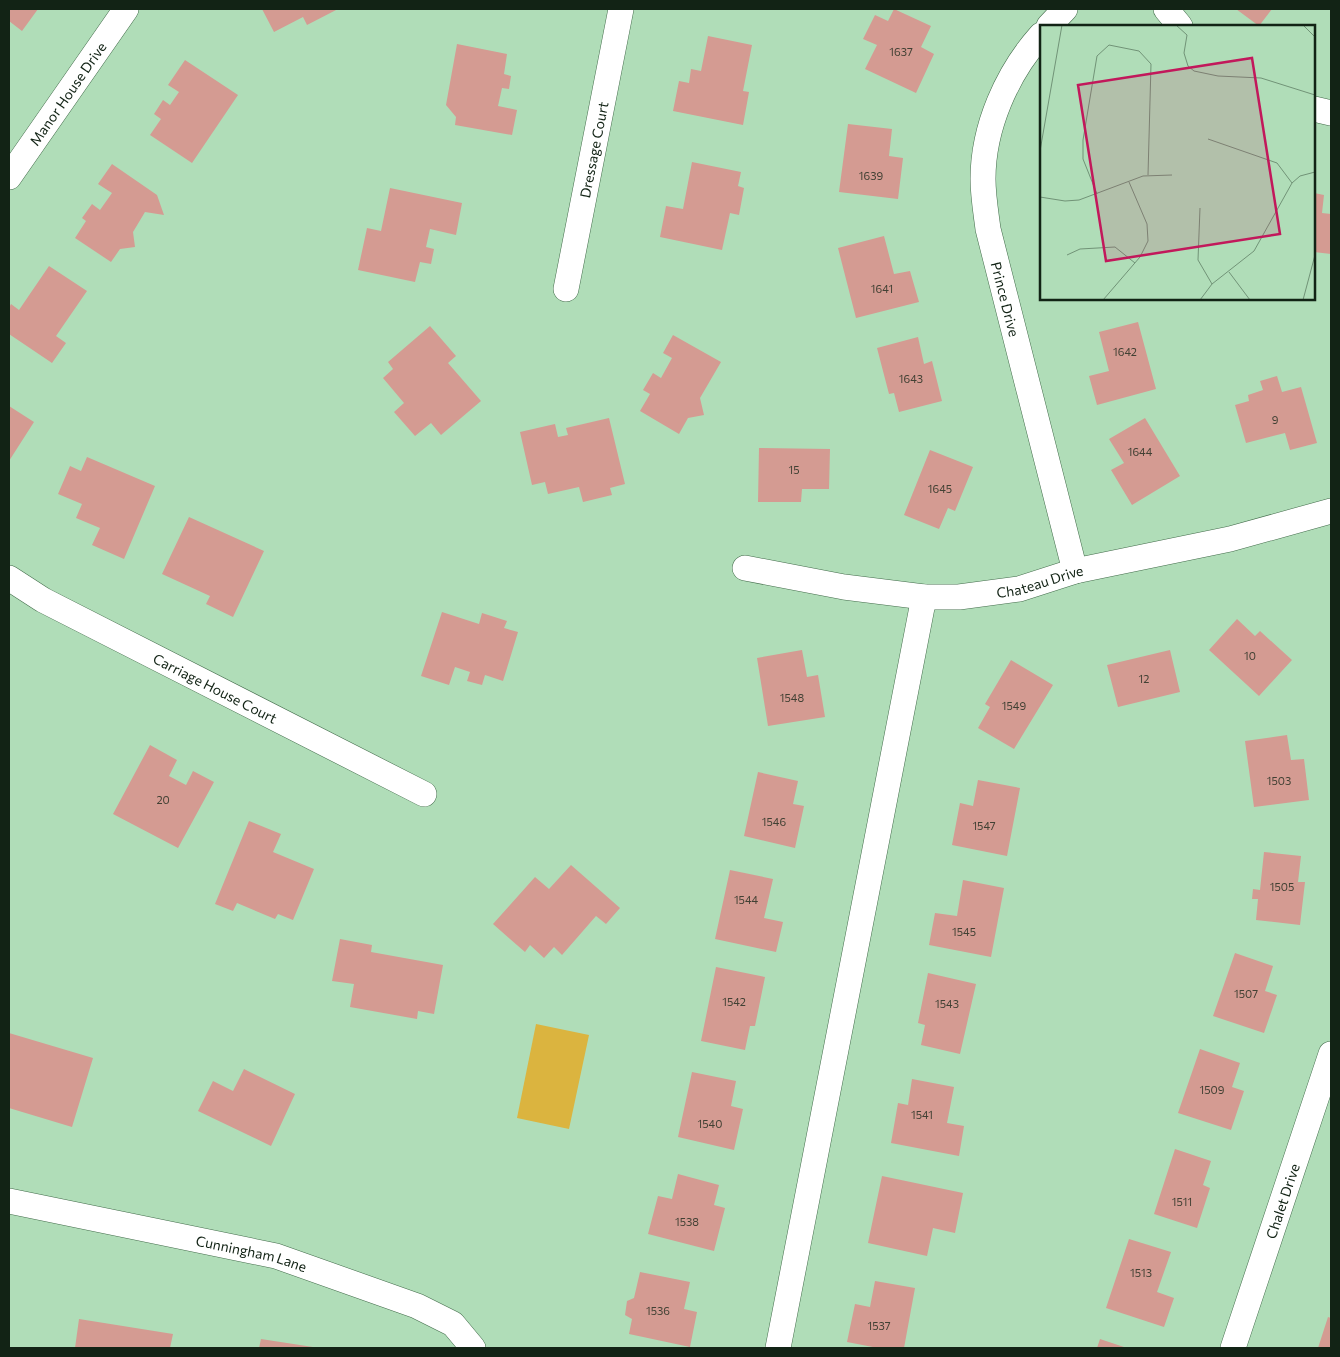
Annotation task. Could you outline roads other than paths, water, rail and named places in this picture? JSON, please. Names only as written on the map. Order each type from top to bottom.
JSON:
[{"type":"street","name":"Manor House Drive","points":[[9,177],[126,9]]},
{"type":"street","name":"Dressage Court","points":[[566,289],[621,9]]},
{"type":"street","points":[[1050,25],[1064,9]]},
{"type":"street","points":[[1166,9],[1179,25]]},
{"type":"street","name":"Prince Drive","points":[[1040,36],[1024,55],[1001,98],[987,140],[983,179],[988,229],[1075,571]]},
{"type":"street","points":[[1315,109],[1331,114]]},
{"type":"street","name":"Chateau Drive","points":[[745,568],[844,587],[924,597],[958,597],[1019,589],[1075,571],[1230,539],[1331,514]]},
{"type":"street","name":"Carriage House Court","points":[[9,578],[43,600],[424,794]]},
{"type":"street","points":[[778,1348],[924,597]]},
{"type":"street","name":"Chalet Drive","points":[[1233,1348],[1331,1054]]},
{"type":"street","name":"Cunningham Lane","points":[[9,1202],[276,1256],[417,1306],[453,1324],[473,1348]]}]
